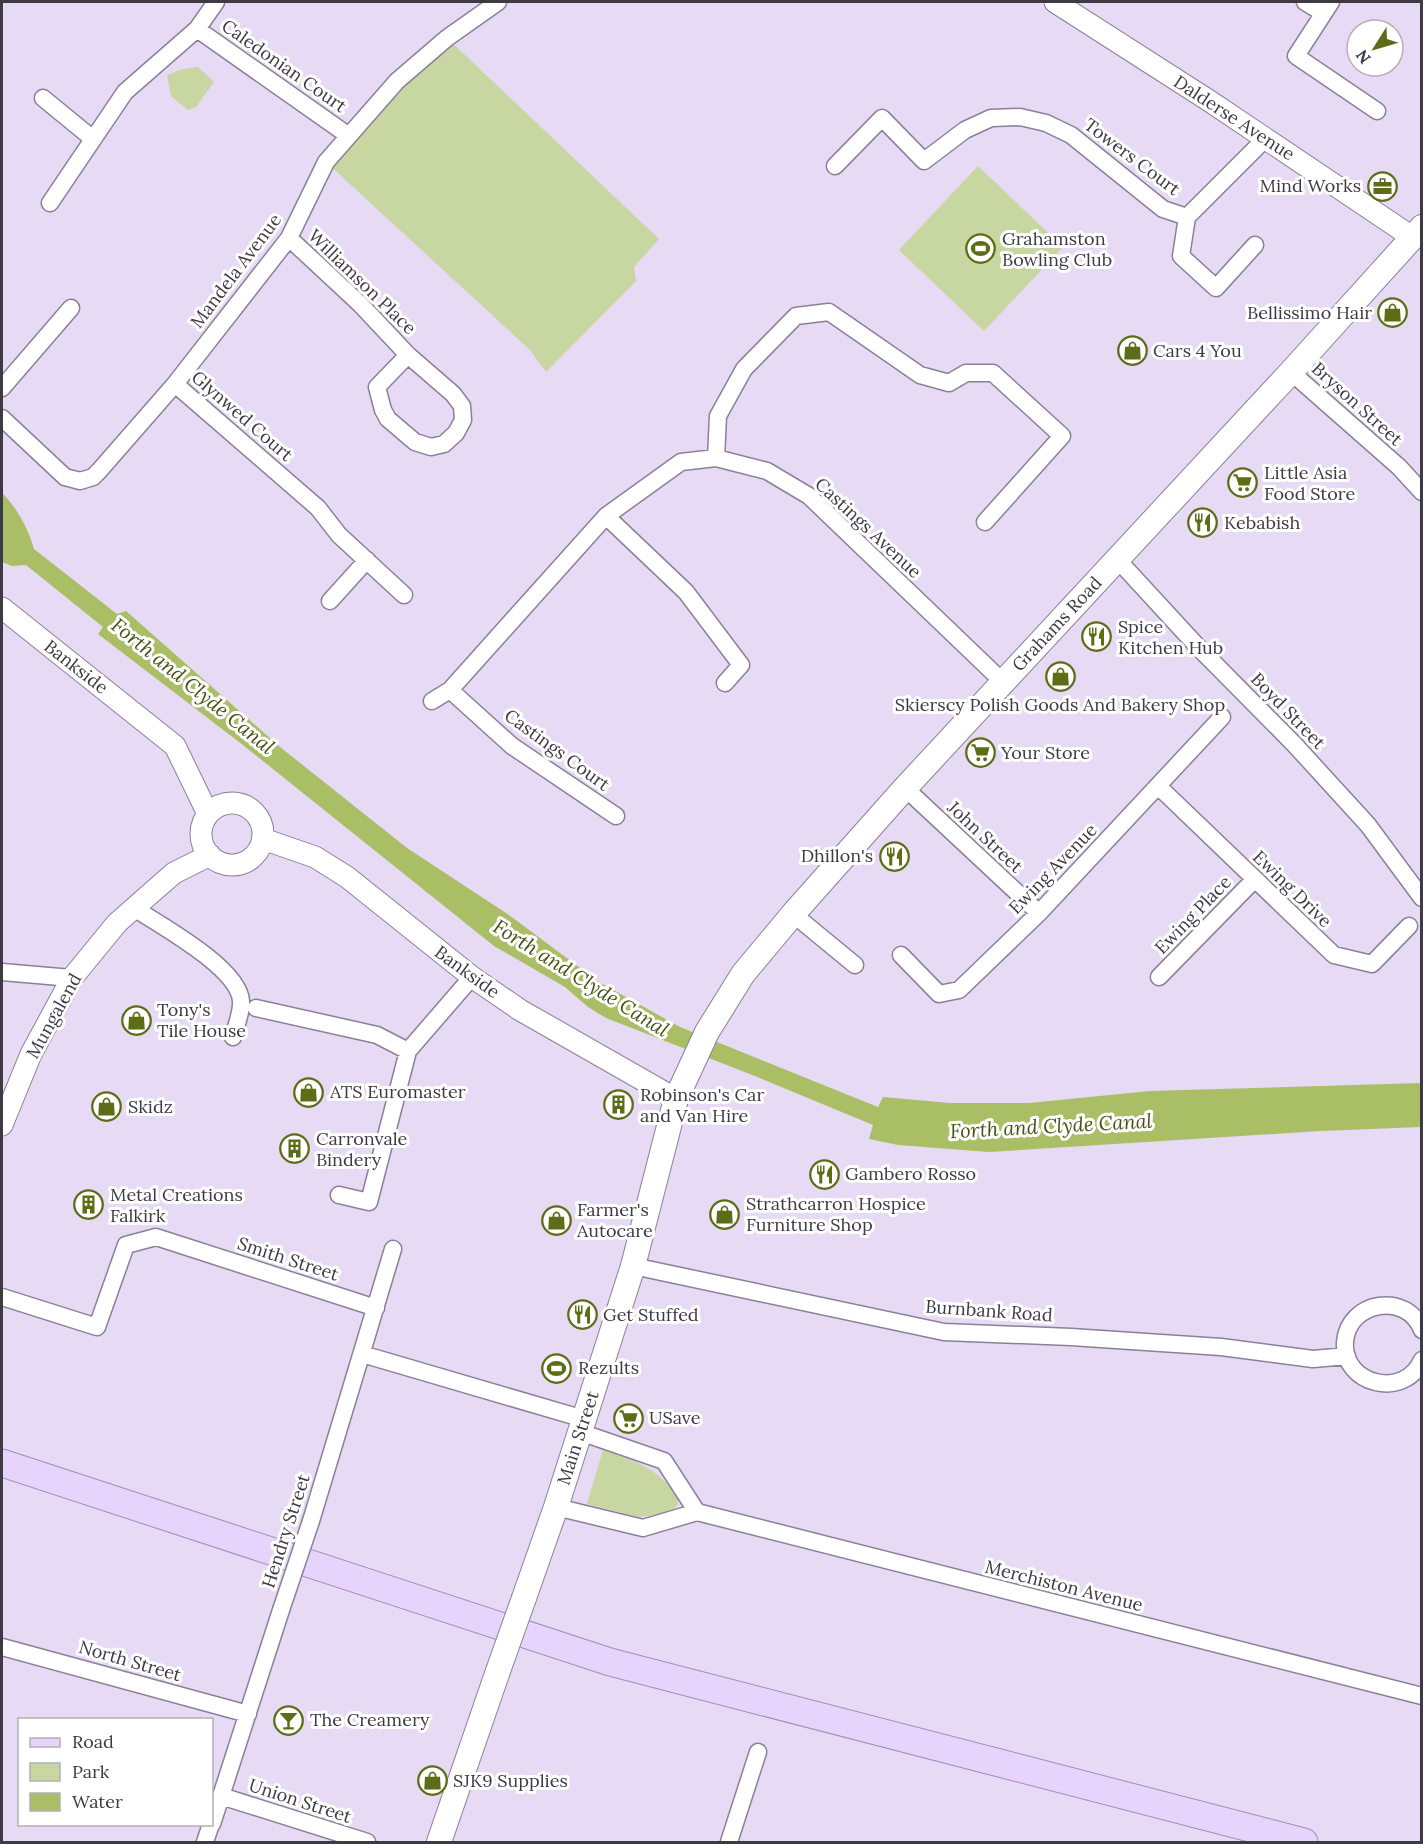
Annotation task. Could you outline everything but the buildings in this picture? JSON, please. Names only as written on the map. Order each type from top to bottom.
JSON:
[{"type":"main road","name":"Grahams Road","points":[[707,1032],[743,974],[793,914],[905,788],[1291,372],[1417,232]]},
{"type":"main road","name":"Main Street","points":[[439,1842],[582,1426],[633,1266],[676,1099],[707,1032]]},
{"type":"main road","points":[[2,1463],[610,1662],[1304,1842]]},
{"type":"street","name":"Caledonian Court","points":[[50,203],[125,92],[197,29],[216,2]]},
{"type":"street","name":"Mandela Avenue","points":[[175,384],[289,238],[326,162],[397,81],[447,38],[498,2]]},
{"type":"street","name":"Dalderse Avenue","points":[[1055,2],[1417,232]]},
{"type":"street","points":[[1305,2],[1327,7],[1296,56],[1377,111]]},
{"type":"street","name":"Caledonian Court","points":[[197,29],[349,136]]},
{"type":"street","points":[[44,98],[93,139]]},
{"type":"street","name":"Towers Court","points":[[835,166],[882,118],[924,160],[965,130],[991,118],[1020,117],[1046,123],[1071,135],[1163,209],[1187,217]]},
{"type":"street","name":"Towers Court","points":[[1255,245],[1216,288],[1181,256],[1187,217],[1266,138]]},
{"type":"street","name":"Williamson Place","points":[[289,238],[360,304],[408,355],[453,394],[462,406],[464,420],[456,433],[444,444],[431,447],[415,442],[388,419],[383,410],[377,387],[408,355]]},
{"type":"street","points":[[2,388],[71,308]]},
{"type":"street","points":[[717,458],[718,416],[744,369],[796,316],[829,312],[920,375],[949,383],[966,373],[993,373],[1062,436],[985,522]]},
{"type":"street","name":"Bryson Street","points":[[1291,372],[1399,468],[1422,492]]},
{"type":"street","name":"Glynwed Court","points":[[2,418],[65,477],[80,481],[93,477],[99,471],[175,384],[318,508],[339,535],[404,595]]},
{"type":"street","name":"Castings Avenue","points":[[450,690],[606,516],[681,462],[717,458],[767,471],[809,496],[1003,682]]},
{"type":"street","points":[[606,516],[686,592],[741,665],[725,683]]},
{"type":"street","name":"Boyd Street","points":[[1117,559],[1368,825],[1422,898]]},
{"type":"street","points":[[330,601],[367,560]]},
{"type":"street","name":"Bankside","points":[[2,608],[175,746],[208,814]]},
{"type":"street","points":[[432,701],[450,690]]},
{"type":"street","name":"Castings Court","points":[[450,690],[512,746],[616,816]]},
{"type":"street","name":"Ewing Avenue","points":[[901,956],[939,994],[959,990],[1039,914],[1222,717]]},
{"type":"street","name":"Ewing Drive","points":[[1158,786],[1334,955],[1372,964],[1409,926]]},
{"type":"street","name":"John Street","points":[[905,788],[1039,914]]},
{"type":"street","points":[[226,803],[242,804],[252,810],[259,818],[263,828],[263,838],[253,857],[244,863],[233,865],[223,864],[210,855],[201,836],[202,825],[208,814],[216,807],[226,803]]},
{"type":"street","name":"Bankside","points":[[263,838],[315,857],[347,877],[472,977],[520,1010],[676,1099]]},
{"type":"street","name":"Mungalend","points":[[2,1125],[31,1054],[72,978],[117,923],[174,873],[210,855]]},
{"type":"street","name":"Ewing Place","points":[[1159,977],[1254,880]]},
{"type":"street","points":[[134,908],[210,959],[232,978],[241,1000],[233,1037]]},
{"type":"street","points":[[793,914],[855,966]]},
{"type":"street","points":[[2,972],[72,978]]},
{"type":"street","points":[[339,1195],[369,1202],[408,1051],[472,977]]},
{"type":"street","points":[[256,1008],[377,1035],[408,1051]]},
{"type":"street","name":"Smith Street","points":[[2,1297],[97,1327],[126,1245],[156,1238],[376,1308]]},
{"type":"street","name":"Hendry Street","points":[[213,1818],[311,1521],[393,1249]]},
{"type":"street","name":"Burnbank Road","points":[[633,1266],[944,1332],[1071,1337],[1221,1347],[1313,1359],[1347,1356]]},
{"type":"street","points":[[1422,1330],[1411,1314],[1405,1310],[1392,1305],[1377,1305],[1357,1316],[1349,1328],[1345,1342],[1347,1356],[1356,1371],[1366,1380],[1380,1384],[1406,1379],[1416,1370],[1422,1360]]},
{"type":"street","points":[[362,1354],[582,1426],[664,1461],[697,1512],[644,1528],[556,1507]]},
{"type":"street","name":"Merchiston Avenue","points":[[697,1512],[1422,1696]]},
{"type":"street","name":"North Street","points":[[2,1647],[248,1714]]},
{"type":"street","points":[[729,1842],[758,1752]]},
{"type":"street","name":"Union Street","points":[[221,1796],[367,1842]]},
{"type":"street","name":"Hendry Street","points":[[205,1842],[210,1826]]},
{"type":"green space","points":[[447,38],[659,239],[634,267],[636,281],[546,372],[530,350],[326,162]]},
{"type":"green space","points":[[198,67],[214,82],[196,107],[188,110],[171,96],[167,75],[183,69]]},
{"type":"green space","name":"Grahamston Bowling Club","points":[[978,166],[1063,247],[984,331],[899,250]]},
{"type":"green space","points":[[603,1450],[645,1467],[662,1479],[678,1498],[678,1504],[671,1513],[639,1517],[587,1504]]},
{"type":"water","name":"Forth and Clyde Canal","points":[[2,493],[21,519],[34,549],[117,614],[126,611],[280,747],[407,848],[509,915],[599,982],[680,1027],[878,1107],[883,1097],[950,1103],[1029,1103],[1150,1091],[1421,1083],[1421,1127],[1320,1131],[989,1152],[898,1145],[869,1139],[873,1125],[606,1018],[588,1007],[565,987],[494,946],[243,745],[98,634],[103,627],[26,565],[12,566],[2,562]]},
{"type":"place","name":"Mind Works","points":[[1382,186]]},
{"type":"place","name":"Grahamston Bowling Club","points":[[981,249]]},
{"type":"place","name":"Bellissimo Hair","points":[[1393,313]]},
{"type":"place","name":"Cars 4 You","points":[[1132,351]]},
{"type":"place","name":"Little Asia Food Store","points":[[1243,483]]},
{"type":"place","name":"Kebabish","points":[[1203,523]]},
{"type":"place","name":"Spice Kitchen Hub","points":[[1097,637]]},
{"type":"place","name":"Skierscy Polish Goods And Bakery Shop","points":[[1060,676]]},
{"type":"place","name":"Your Store","points":[[980,753]]},
{"type":"place","name":"Dhillon's","points":[[894,856]]},
{"type":"place","name":"Tony's Tile House","points":[[136,1020]]},
{"type":"place","name":"ATS Euromaster","points":[[309,1092]]},
{"type":"place","name":"Robinson's Car and Van Hire","points":[[619,1105]]},
{"type":"place","name":"Skidz","points":[[107,1107]]},
{"type":"place","name":"Carronvale Bindery","points":[[295,1149]]},
{"type":"place","name":"Gambero Rosso","points":[[824,1174]]},
{"type":"place","name":"Metal Creations Falkirk","points":[[89,1205]]},
{"type":"place","name":"Strathcarron Hospice Furniture Shop","points":[[725,1214]]},
{"type":"place","name":"Farmer's Autocare","points":[[556,1220]]},
{"type":"place","name":"Get Stuffed","points":[[582,1315]]},
{"type":"place","name":"Rezults","points":[[557,1368]]},
{"type":"place","name":"USave","points":[[628,1418]]},
{"type":"place","name":"The Creamery","points":[[289,1720]]},
{"type":"place","name":"SJK9 Supplies","points":[[432,1781]]}]
